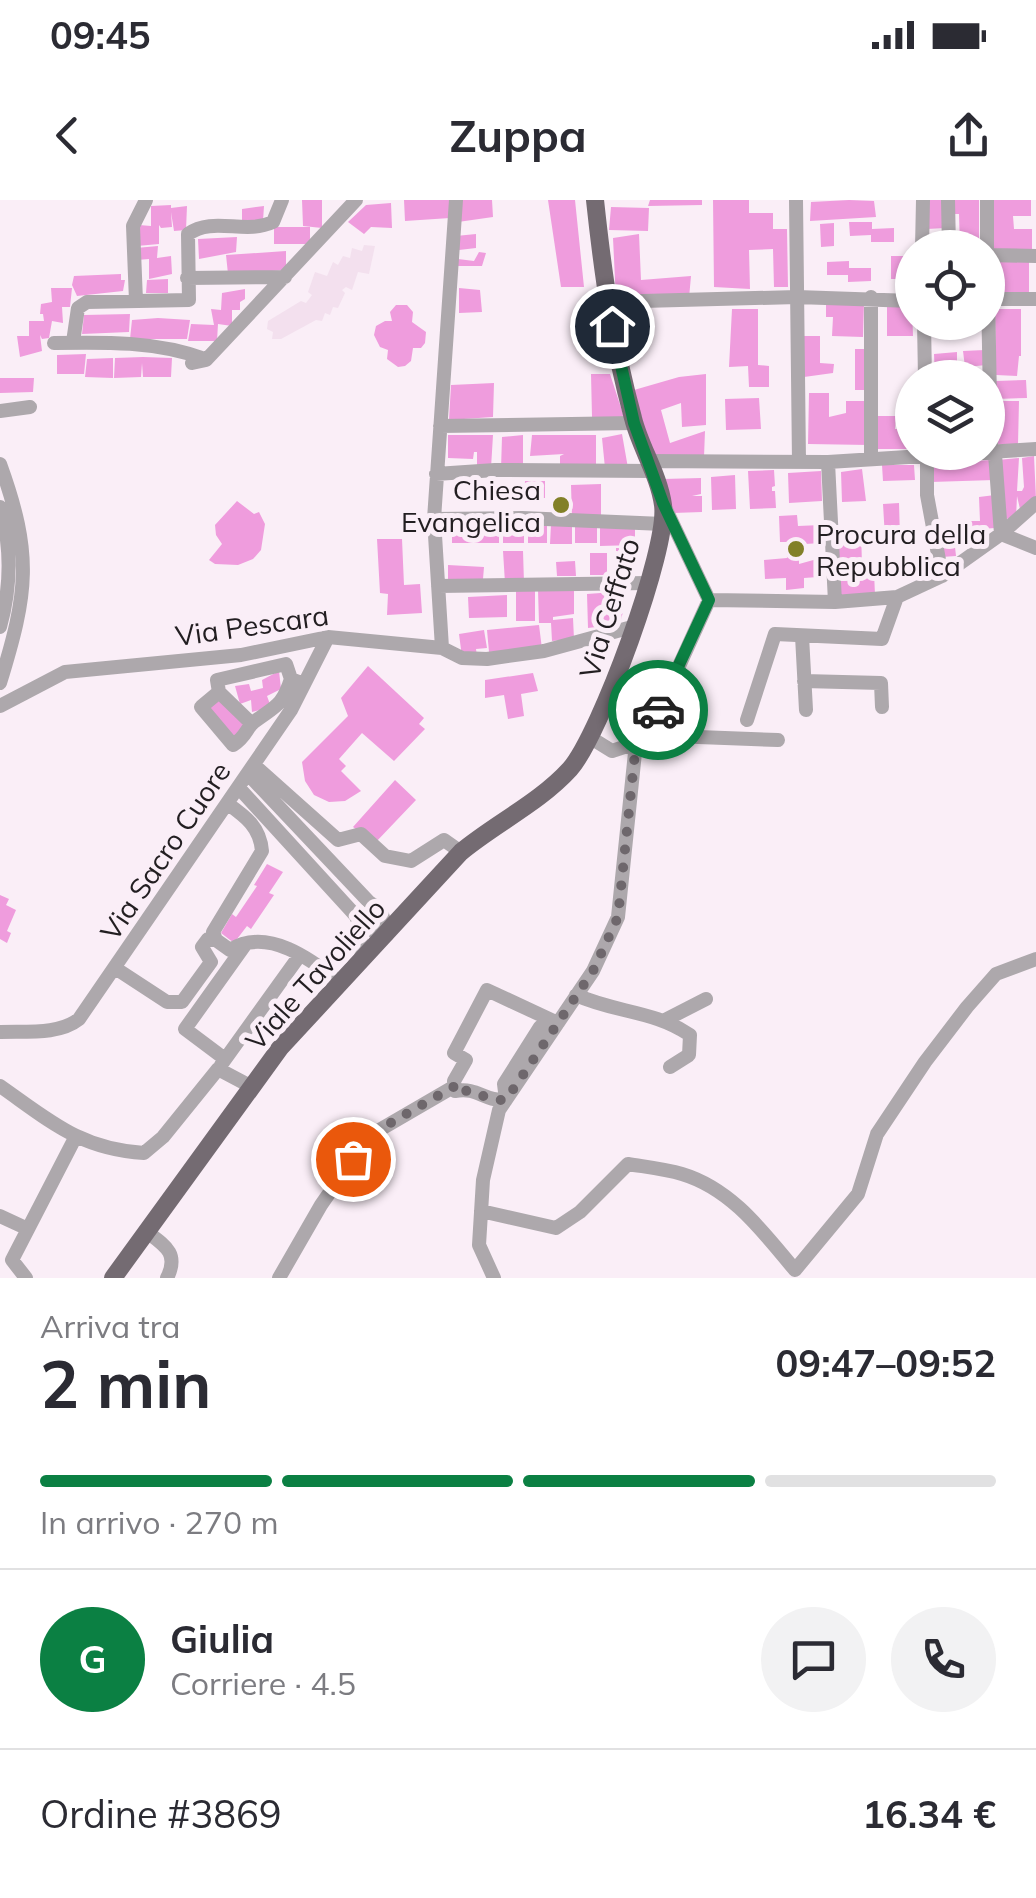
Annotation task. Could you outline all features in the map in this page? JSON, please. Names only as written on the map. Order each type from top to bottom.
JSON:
[{"type":"main road","name":"Via Ceffato","points":[[590,738],[608,701],[648,583],[663,524],[663,503],[634,423],[605,302],[595,200]]},
{"type":"main road","name":"Viale Tavoliello","points":[[114,1278],[280,1048],[460,852],[493,825],[539,798],[571,768],[590,738]]},
{"type":"street","points":[[136,301],[133,226],[146,200]]},
{"type":"street","points":[[73,342],[78,308],[87,302],[188,300],[188,234],[200,224],[261,228],[273,222],[282,200]]},
{"type":"street","points":[[54,342],[116,342],[166,348],[199,361],[356,200]]},
{"type":"street","points":[[442,648],[434,519],[456,200]]},
{"type":"street","points":[[796,200],[799,462]]},
{"type":"street","points":[[922,200],[922,230]]},
{"type":"street","points":[[948,200],[949,230]]},
{"type":"street","points":[[987,200],[987,230]]},
{"type":"street","points":[[1005,256],[1036,256]]},
{"type":"street","points":[[187,278],[285,277]]},
{"type":"street","points":[[605,302],[797,297],[895,300]]},
{"type":"street","points":[[1005,297],[1036,299]]},
{"type":"street","points":[[871,458],[872,298]]},
{"type":"street","points":[[0,410],[30,406]]},
{"type":"street","points":[[440,426],[634,423]]},
{"type":"street","points":[[1005,453],[1036,449]]},
{"type":"street","points":[[436,474],[828,462],[895,456]]},
{"type":"street","points":[[828,462],[835,602]]},
{"type":"street","points":[[0,464],[24,542],[24,585],[17,630],[0,684]]},
{"type":"street","points":[[927,470],[942,576]]},
{"type":"street","points":[[995,470],[1001,534]]},
{"type":"street","points":[[494,1278],[479,1245],[483,1180],[499,1110],[593,971],[618,917],[636,743],[654,720],[709,600],[663,503]]},
{"type":"street","points":[[709,600],[835,602],[897,597],[942,576],[1001,534],[1036,503]]},
{"type":"street","points":[[0,507],[9,578],[0,627]]},
{"type":"street","points":[[434,519],[663,524]]},
{"type":"street","points":[[1001,534],[1036,548]]},
{"type":"street","points":[[438,586],[648,583]]},
{"type":"street","points":[[747,720],[775,634],[882,639],[897,597]]},
{"type":"street","name":"Via Pescara","points":[[0,706],[66,672],[242,655],[328,637],[442,648],[462,658],[504,657],[544,651],[632,627]]},
{"type":"street","points":[[802,636],[806,710]]},
{"type":"street","name":"Via Sacro Cuore","points":[[0,1032],[69,1027],[80,1019],[291,710],[298,682],[328,637]]},
{"type":"street","points":[[219,692],[201,707],[232,745],[248,730],[276,709],[298,682],[286,664],[217,680],[219,692],[248,730],[254,765],[369,902],[378,907],[387,934],[360,927]]},
{"type":"street","points":[[804,681],[881,683],[882,707]]},
{"type":"street","points":[[646,729],[672,736],[778,740]]},
{"type":"street","points":[[590,738],[612,751],[636,743]]},
{"type":"street","points":[[254,765],[338,840],[361,834],[386,856],[411,862],[444,840],[460,852]]},
{"type":"street","points":[[238,788],[356,916],[362,961]]},
{"type":"street","points":[[228,804],[249,820],[261,836],[262,850],[213,932],[216,940],[230,950],[248,941],[273,943],[300,955],[342,983]]},
{"type":"street","points":[[378,907],[416,904]]},
{"type":"street","points":[[115,968],[167,1002],[182,1002],[211,962],[202,948],[208,940],[216,940]]},
{"type":"street","points":[[248,941],[185,1029],[252,1087]]},
{"type":"street","points":[[0,1086],[74,1138],[144,1153],[163,1137],[222,1064],[300,955]]},
{"type":"street","points":[[481,1211],[556,1228],[580,1212],[628,1164],[684,1174],[742,1208],[795,1270],[858,1194],[877,1134],[967,1007],[996,974],[1036,958]]},
{"type":"street","points":[[506,1100],[489,1101],[472,1091],[455,1091],[466,1060],[454,1054],[487,990],[558,1022]]},
{"type":"street","points":[[576,996],[667,1019],[690,1035],[689,1055],[670,1067]]},
{"type":"street","points":[[667,1019],[706,999]]},
{"type":"street","points":[[280,1278],[321,1205],[368,1136],[455,1086]]},
{"type":"street","points":[[26,1278],[12,1260],[74,1138]]},
{"type":"street","points":[[0,1216],[28,1229]]},
{"type":"street","points":[[147,1232],[172,1252],[174,1264],[167,1278]]},
{"type":"shaded area","points":[[364,245],[375,246],[369,274],[358,272],[352,290],[342,290],[345,293],[338,308],[333,307],[330,315],[325,313],[322,321],[316,320],[281,339],[272,339],[268,321],[301,301],[306,303],[312,295],[308,292],[315,272],[327,276],[333,262],[338,265],[343,256],[350,258],[352,248],[362,251]]},
{"type":"building","points":[[302,200],[322,200],[322,228],[303,226]]},
{"type":"building","points":[[404,200],[451,200],[450,218],[405,221]]},
{"type":"building","points":[[458,200],[492,200],[493,217],[458,222]]},
{"type":"building","points":[[548,200],[575,200],[584,287],[561,287]]},
{"type":"building","points":[[650,200],[702,200],[702,205],[648,206]]},
{"type":"building","points":[[713,200],[749,200],[749,213],[773,213],[773,229],[787,229],[788,287],[774,287],[773,249],[749,250],[750,289],[714,287]]},
{"type":"building","points":[[926,200],[944,200],[945,228],[927,229]]},
{"type":"building","points":[[950,200],[979,200],[979,230],[959,230],[959,214],[950,214]]},
{"type":"building","points":[[992,200],[1031,200],[1031,216],[1013,216],[1014,229],[1032,229],[1032,250],[1005,251],[1005,230],[993,230]]},
{"type":"building","points":[[874,201],[876,217],[810,221],[811,202]]},
{"type":"building","points":[[391,203],[392,228],[371,227],[364,234],[348,222],[366,205]]},
{"type":"building","points":[[151,206],[187,206],[186,230],[174,231],[171,212],[172,227],[159,225],[159,244],[137,246],[139,225],[151,226]]},
{"type":"building","points":[[264,206],[263,221],[242,222],[242,209]]},
{"type":"building","points":[[611,207],[649,208],[648,231],[609,230]]},
{"type":"building","points":[[849,222],[872,222],[872,229],[894,228],[894,242],[871,242],[871,235],[850,236]]},
{"type":"building","points":[[834,223],[834,246],[821,247],[820,224]]},
{"type":"building","points":[[274,227],[310,227],[310,244],[274,244]]},
{"type":"building","points":[[476,234],[476,248],[459,250],[458,259],[474,261],[479,252],[486,253],[482,266],[454,266],[456,236]]},
{"type":"building","points":[[639,234],[641,280],[691,276],[689,298],[616,300],[613,238]]},
{"type":"building","points":[[237,237],[236,252],[199,259],[198,239]]},
{"type":"building","points":[[158,246],[157,258],[171,256],[172,274],[149,279],[149,259],[137,260],[136,248]]},
{"type":"building","points":[[286,251],[286,270],[228,274],[226,255]]},
{"type":"building","points":[[891,256],[895,256],[895,279],[891,279]]},
{"type":"building","points":[[1005,260],[1029,260],[1029,296],[1005,296]]},
{"type":"building","points":[[849,261],[849,268],[871,268],[871,281],[848,282],[848,275],[827,275],[827,262]]},
{"type":"building","points":[[121,274],[121,280],[125,280],[123,291],[77,296],[72,285],[74,276]]},
{"type":"building","points":[[168,279],[168,293],[146,293],[147,280]]},
{"type":"building","points":[[51,288],[72,288],[70,307],[62,307],[63,323],[52,321],[49,338],[42,339],[40,335],[42,351],[20,357],[17,336],[29,336],[29,321],[44,321],[41,304],[52,302]]},
{"type":"building","points":[[459,288],[480,290],[482,312],[459,313]]},
{"type":"building","points":[[245,289],[240,310],[232,310],[232,326],[218,324],[217,341],[188,341],[191,324],[214,325],[211,309],[221,310],[222,293]]},
{"type":"building","points":[[826,303],[864,303],[863,337],[832,336],[833,317],[826,317]]},
{"type":"building","points":[[396,305],[407,305],[413,312],[412,322],[426,332],[421,348],[413,348],[411,361],[398,367],[387,359],[388,350],[380,347],[374,335],[376,326],[392,321],[390,312]]},
{"type":"building","points":[[887,307],[895,307],[895,336],[887,336]]},
{"type":"building","points":[[732,309],[758,309],[758,365],[769,366],[769,387],[749,387],[748,366],[729,367]]},
{"type":"building","points":[[1005,309],[1021,309],[1017,376],[1005,375],[1005,360],[996,360],[995,340],[1005,340]]},
{"type":"building","points":[[130,314],[129,332],[82,334],[84,315]]},
{"type":"building","points":[[132,320],[190,320],[187,339],[130,339]]},
{"type":"building","points":[[804,336],[820,336],[820,363],[834,364],[833,373],[804,377]]},
{"type":"building","points":[[855,349],[864,349],[864,390],[855,390]]},
{"type":"building","points":[[985,350],[986,360],[964,360],[963,351]]},
{"type":"building","points":[[957,352],[957,360],[934,360],[934,354]]},
{"type":"building","points":[[86,354],[84,374],[57,374],[57,355]]},
{"type":"building","points":[[113,358],[113,378],[85,377],[87,359]]},
{"type":"building","points":[[115,358],[172,358],[171,377],[143,377],[142,363],[141,377],[114,378]]},
{"type":"building","points":[[591,374],[610,374],[625,420],[592,417]]},
{"type":"building","points":[[706,374],[706,425],[682,427],[681,403],[661,410],[670,443],[705,431],[704,457],[653,459],[634,390]]},
{"type":"building","points":[[0,378],[34,378],[33,392],[0,393]]},
{"type":"building","points":[[1026,380],[1027,398],[1005,399],[1005,381]]},
{"type":"building","points":[[494,383],[493,417],[449,420],[451,385]]},
{"type":"building","points":[[809,393],[829,393],[829,417],[846,413],[846,401],[865,401],[869,445],[808,444]]},
{"type":"building","points":[[759,398],[761,429],[726,430],[725,399]]},
{"type":"building","points":[[1005,401],[1019,401],[1018,444],[1005,444]]},
{"type":"building","points":[[877,416],[895,416],[895,449],[877,449]]},
{"type":"building","points":[[622,434],[628,468],[605,468],[602,438]]},
{"type":"building","points":[[448,435],[493,435],[491,468],[477,470],[477,452],[473,459],[448,458]]},
{"type":"building","points":[[523,435],[523,469],[501,469],[502,437]]},
{"type":"building","points":[[532,435],[596,435],[596,468],[560,469],[560,456],[564,454],[530,456]]},
{"type":"building","points":[[1034,456],[1036,499],[1020,509],[1017,496],[1016,518],[1005,519],[999,470],[1005,470],[1005,459],[1019,458],[1017,491],[1022,491],[1022,458]]},
{"type":"building","points":[[882,465],[914,470],[915,480],[883,481]]},
{"type":"building","points":[[862,469],[866,501],[842,502],[841,472]]},
{"type":"building","points":[[774,470],[772,491],[776,508],[750,509],[748,471]]},
{"type":"building","points":[[932,470],[993,470],[994,480],[931,482]]},
{"type":"building","points":[[821,471],[822,501],[789,503],[788,473]]},
{"type":"building","points":[[735,475],[736,509],[712,510],[711,477]]},
{"type":"building","points":[[701,478],[701,494],[692,496],[702,496],[702,512],[673,513],[663,479]]},
{"type":"building","points":[[525,481],[545,481],[545,498],[524,498]]},
{"type":"building","points":[[601,484],[601,517],[572,518],[571,485]]},
{"type":"building","points":[[995,495],[995,528],[981,529],[982,537],[968,537],[968,547],[955,547],[956,556],[942,557],[941,540],[954,539],[953,531],[968,532],[967,521],[980,521],[979,497]]},
{"type":"building","points":[[237,501],[254,514],[259,512],[265,524],[261,550],[253,559],[238,565],[215,564],[209,560],[222,544],[215,525]]},
{"type":"building","points":[[899,503],[900,537],[885,538],[883,504]]},
{"type":"building","name":"Procura della Repubblica","points":[[797,515],[798,526],[821,525],[822,543],[805,544],[806,555],[799,555],[799,564],[817,559],[818,577],[804,578],[804,588],[786,590],[786,578],[765,579],[764,560],[787,558],[786,542],[780,542],[779,516]]},
{"type":"building","points":[[575,522],[597,523],[597,543],[575,543]]},
{"type":"building","points":[[524,523],[524,543],[503,543],[503,524]]},
{"type":"building","points":[[452,524],[499,524],[499,543],[452,543]]},
{"type":"building","points":[[528,524],[547,524],[547,543],[528,543]]},
{"type":"building","points":[[551,524],[572,524],[572,544],[550,544]]},
{"type":"building","points":[[600,525],[635,525],[635,545],[600,546]]},
{"type":"building","points":[[861,529],[862,566],[837,567],[835,531]]},
{"type":"building","points":[[377,539],[402,539],[404,585],[420,584],[422,613],[387,615],[388,594],[380,593]]},
{"type":"building","points":[[616,548],[635,548],[635,578],[616,578]]},
{"type":"building","points":[[503,551],[523,551],[524,583],[505,583]]},
{"type":"building","points":[[590,553],[607,553],[607,575],[590,575]]},
{"type":"building","points":[[917,559],[918,574],[885,574],[885,560]]},
{"type":"building","points":[[575,561],[576,576],[557,576],[556,562]]},
{"type":"building","points":[[448,565],[484,567],[483,579],[448,579]]},
{"type":"building","points":[[861,572],[874,572],[875,595],[841,596],[841,581],[861,580]]},
{"type":"building","points":[[574,588],[574,614],[553,620],[573,618],[574,639],[552,641],[551,623],[539,623],[538,590]]},
{"type":"building","points":[[516,591],[535,591],[535,621],[516,621]]},
{"type":"building","points":[[628,591],[620,624],[588,628],[587,594]]},
{"type":"building","points":[[507,595],[507,617],[469,618],[468,597]]},
{"type":"building","points":[[539,625],[542,649],[489,652],[487,630]]},
{"type":"building","points":[[484,630],[487,648],[476,649],[477,656],[462,657],[459,634]]},
{"type":"building","points":[[368,666],[424,718],[419,724],[425,729],[394,761],[362,733],[339,759],[346,766],[341,771],[361,791],[345,801],[329,802],[314,795],[305,781],[302,762],[348,716],[341,698]]},
{"type":"building","points":[[279,671],[281,689],[267,696],[271,707],[252,712],[251,700],[240,704],[235,686],[249,684],[251,691],[263,688],[262,680]]},
{"type":"building","points":[[533,673],[538,691],[521,694],[524,716],[508,719],[504,695],[485,698],[485,680]]},
{"type":"building","points":[[221,697],[245,726],[230,741],[206,709]]},
{"type":"building","points":[[395,780],[416,800],[375,843],[353,827]]},
{"type":"building","points":[[267,864],[283,872],[269,893],[274,895],[251,929],[247,926],[234,943],[221,933],[257,886],[254,885]]},
{"type":"building","points":[[0,895],[9,899],[6,905],[16,910],[7,931],[11,933],[7,943],[0,939]]},
{"type":"way so far","points":[[353,1159],[368,1136],[455,1086],[455,1091],[472,1091],[489,1101],[506,1100],[540,1050],[593,971],[618,917],[636,743],[658,710]]},
{"type":"place","name":"Chiesa Evangelica","points":[[561,505]]},
{"type":"place","name":"Procura della Repubblica","points":[[796,549]]},
{"type":"route","points":[[612,326],[634,423],[663,503],[709,600],[658,710]]}]
